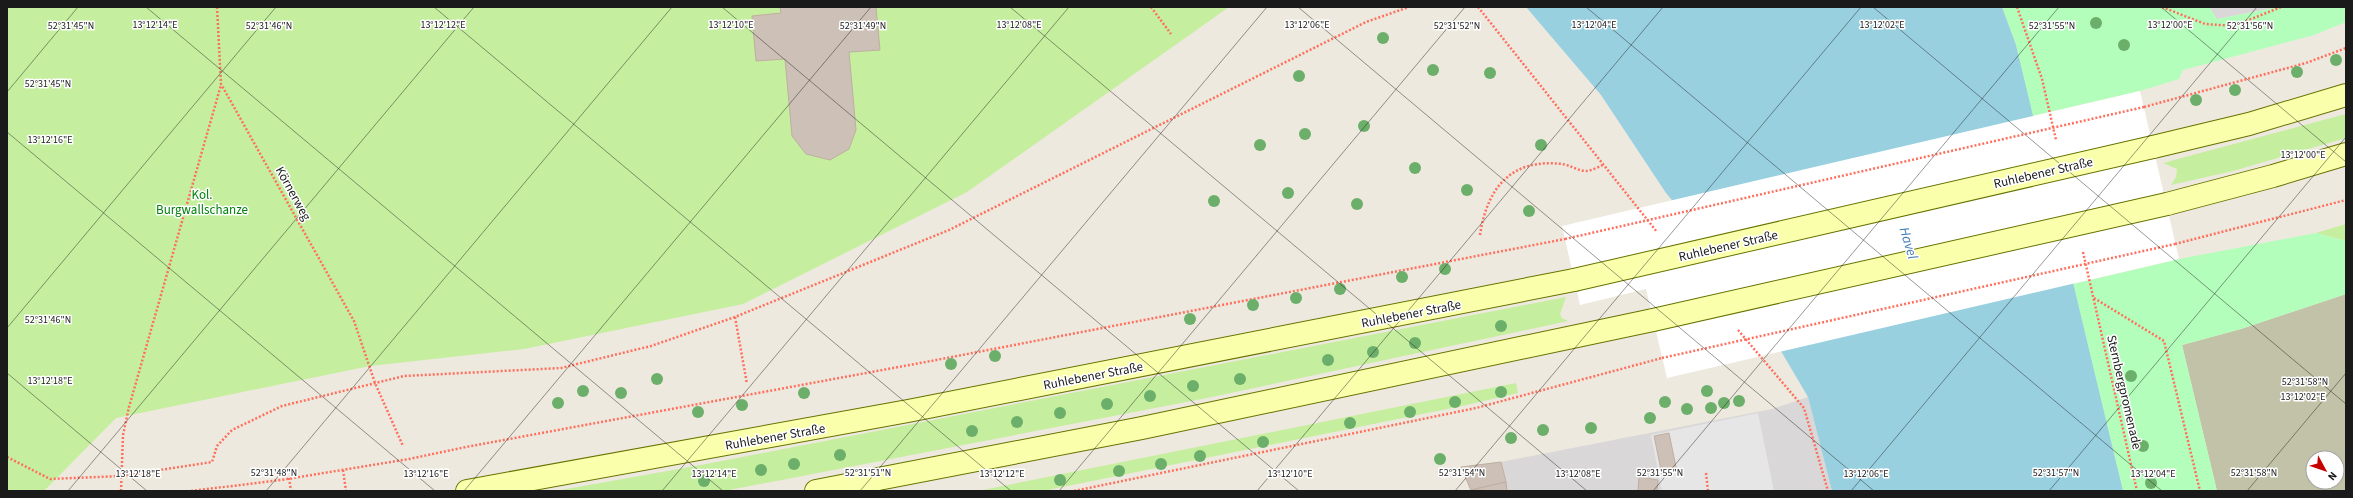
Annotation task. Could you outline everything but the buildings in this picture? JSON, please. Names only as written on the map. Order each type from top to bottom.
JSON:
[{"type":"main road","name":"Ruhlebener Straße","points":[[467,491],[908,411],[1574,280],[2249,124],[2346,95]]},
{"type":"main road","points":[[816,491],[1142,428],[1653,320],[2167,204],[2273,176],[2346,154]]},
{"type":"path","name":"Körnerweg","points":[[217,7],[221,84],[354,321],[375,383],[403,446]]},
{"type":"path","points":[[1151,7],[1171,34]]},
{"type":"path","points":[[7,457],[50,479],[121,476],[212,462],[217,446],[232,430],[282,406],[404,376],[561,368],[651,346],[735,317],[948,230],[1366,22],[1409,7]]},
{"type":"path","points":[[1478,7],[1603,165],[1659,233]]},
{"type":"path","points":[[2162,7],[2205,24],[2234,26],[2281,7]]},
{"type":"path","points":[[191,491],[343,470],[923,363],[1565,239],[2144,107],[2306,63],[2346,48]]},
{"type":"path","points":[[121,491],[123,435],[128,407],[221,84]]},
{"type":"path","points":[[1480,235],[1482,216],[1489,197],[1506,177],[1538,164],[1563,164],[1586,171],[1603,165]]},
{"type":"path","points":[[1074,491],[1476,408],[1662,358],[2176,244],[2346,200]]},
{"type":"path","name":"Sternbergpromenade","points":[[2137,491],[2094,298],[2164,341],[2200,491]]},
{"type":"path","points":[[735,317],[747,384]]},
{"type":"path","points":[[1733,324],[1804,408],[1828,491]]},
{"type":"path","points":[[343,470],[346,491]]},
{"type":"path","points":[[1706,473],[1708,491]]},
{"type":"path","points":[[289,478],[291,491]]},
{"type":"shaded area","points":[[2200,7],[2279,7],[2217,19]]},
{"type":"shaded area","points":[[2346,294],[2346,491],[2217,491],[2182,345],[2241,329]]},
{"type":"shaded area","points":[[1808,397],[1832,491],[1467,491],[1470,490],[1461,467],[1501,462],[1772,409]]},
{"type":"shaded area","points":[[1758,413],[1774,491],[1662,491],[1651,435]]},
{"type":"green space","name":"Kol. Burgwallschanze","points":[[7,7],[1229,7],[967,192],[743,304],[524,349],[370,366],[116,418],[44,491],[7,491]]},
{"type":"green space","points":[[2002,7],[2200,7],[2210,8],[2217,19],[2279,7],[2346,7],[2346,22],[2314,35],[2183,70],[2179,79],[2140,91],[2032,116],[2016,45]]},
{"type":"green space","points":[[2346,114],[2346,138],[2233,171],[2171,185],[2176,177],[2177,169],[2163,163]]},
{"type":"green space","points":[[2346,224],[2346,241],[2316,233]]},
{"type":"green space","points":[[2316,233],[2346,241],[2346,294],[2241,329],[2182,345],[2217,491],[2123,491],[2073,284],[2179,259]]},
{"type":"green space","points":[[1566,297],[1560,314],[1562,318],[1568,321],[1207,398],[724,491],[555,491],[701,465]]},
{"type":"green space","points":[[1516,383],[1518,393],[1462,406],[1043,491],[978,491]]},
{"type":"water","name":"Havel","points":[[1526,7],[2002,7],[2016,45],[2123,491],[1832,491],[1808,397],[1738,278],[1666,193],[1601,95]]},
{"type":"pier","points":[[2140,91],[2179,259],[1667,378],[1646,289],[1580,305],[1562,226]]}]
